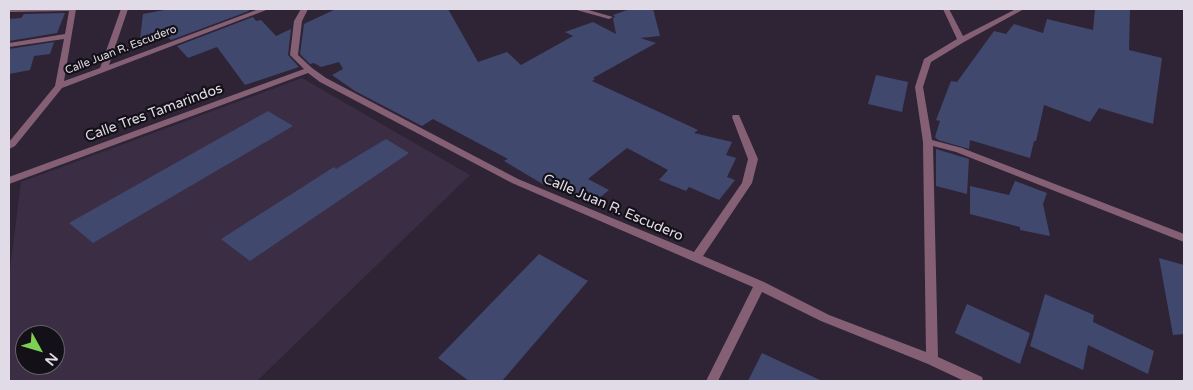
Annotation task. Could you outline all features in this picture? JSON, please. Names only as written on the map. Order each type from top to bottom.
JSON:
[{"type":"street","points":[[9,10],[73,9],[59,86]]},
{"type":"street","points":[[103,70],[124,9]]},
{"type":"street","name":"Calle Juan R. Escudero","points":[[10,148],[59,86],[265,9]]},
{"type":"street","name":"Calle Juan R. Escudero","points":[[304,9],[298,21],[294,55],[309,70],[323,80],[515,181],[760,285],[825,318],[932,360],[977,381]]},
{"type":"street","points":[[578,9],[609,17]]},
{"type":"street","points":[[946,9],[961,40]]},
{"type":"street","points":[[932,360],[928,142],[919,87],[927,61],[961,40],[1021,9]]},
{"type":"street","points":[[9,45],[68,36]]},
{"type":"street","name":"Calle Tres Tamarindos","points":[[9,181],[309,70]]},
{"type":"street","points":[[696,258],[748,183],[753,159],[736,117]]},
{"type":"street","points":[[928,142],[959,150],[1184,238]]},
{"type":"street","points":[[712,381],[760,285]]},
{"type":"shaded area","points":[[302,78],[470,175],[257,381],[9,381],[9,278],[21,182]]},
{"type":"building","points":[[170,9],[248,9],[249,11],[171,40],[165,34],[140,39],[143,14]]},
{"type":"building","points":[[336,9],[448,9],[478,62],[507,52],[521,65],[573,36],[565,32],[593,22],[616,34],[613,19],[615,16],[613,15],[630,9],[653,9],[660,36],[640,38],[656,43],[593,78],[595,79],[592,81],[698,130],[694,133],[732,142],[726,155],[736,158],[727,177],[735,180],[719,200],[689,187],[686,191],[659,180],[668,170],[627,148],[588,179],[609,190],[591,205],[550,182],[546,186],[504,161],[508,159],[433,119],[422,126],[355,91],[332,75],[343,69],[339,62],[321,67],[314,63],[310,64],[300,54],[304,24]]},
{"type":"building","points":[[1095,9],[1130,9],[1129,50],[1162,58],[1153,124],[1099,108],[1090,122],[1044,105],[1030,158],[970,140],[969,149],[938,140],[935,137],[940,121],[936,120],[951,81],[957,82],[994,31],[1006,34],[1014,24],[1043,33],[1047,19],[1093,30]]},
{"type":"building","points":[[65,13],[57,33],[9,41],[9,19],[21,18],[24,14]]},
{"type":"building","points":[[253,17],[256,21],[261,20],[276,36],[291,29],[288,55],[299,67],[245,85],[217,47],[188,58],[177,46]]},
{"type":"building","points":[[54,42],[50,54],[34,56],[30,70],[9,74],[9,49]]},
{"type":"building","points":[[876,75],[908,82],[902,112],[868,104]]},
{"type":"building","points":[[268,111],[293,126],[93,243],[69,223]]},
{"type":"building","points":[[386,139],[409,153],[250,261],[221,239],[334,167],[336,169]]},
{"type":"building","points":[[936,149],[969,159],[967,194],[936,186]]},
{"type":"building","points":[[1015,181],[1047,193],[1043,204],[1050,236],[1020,230],[1020,227],[970,214],[970,186],[1009,195]]},
{"type":"building","points":[[539,254],[588,281],[502,381],[469,381],[438,358]]},
{"type":"building","points":[[1159,258],[1184,265],[1184,334],[1173,335]]},
{"type":"building","points":[[1045,294],[1094,315],[1093,322],[1154,351],[1148,374],[1088,345],[1083,370],[1030,346]]},
{"type":"building","points":[[967,304],[1030,333],[1020,364],[955,333]]},
{"type":"building","points":[[762,353],[822,381],[748,381]]}]
